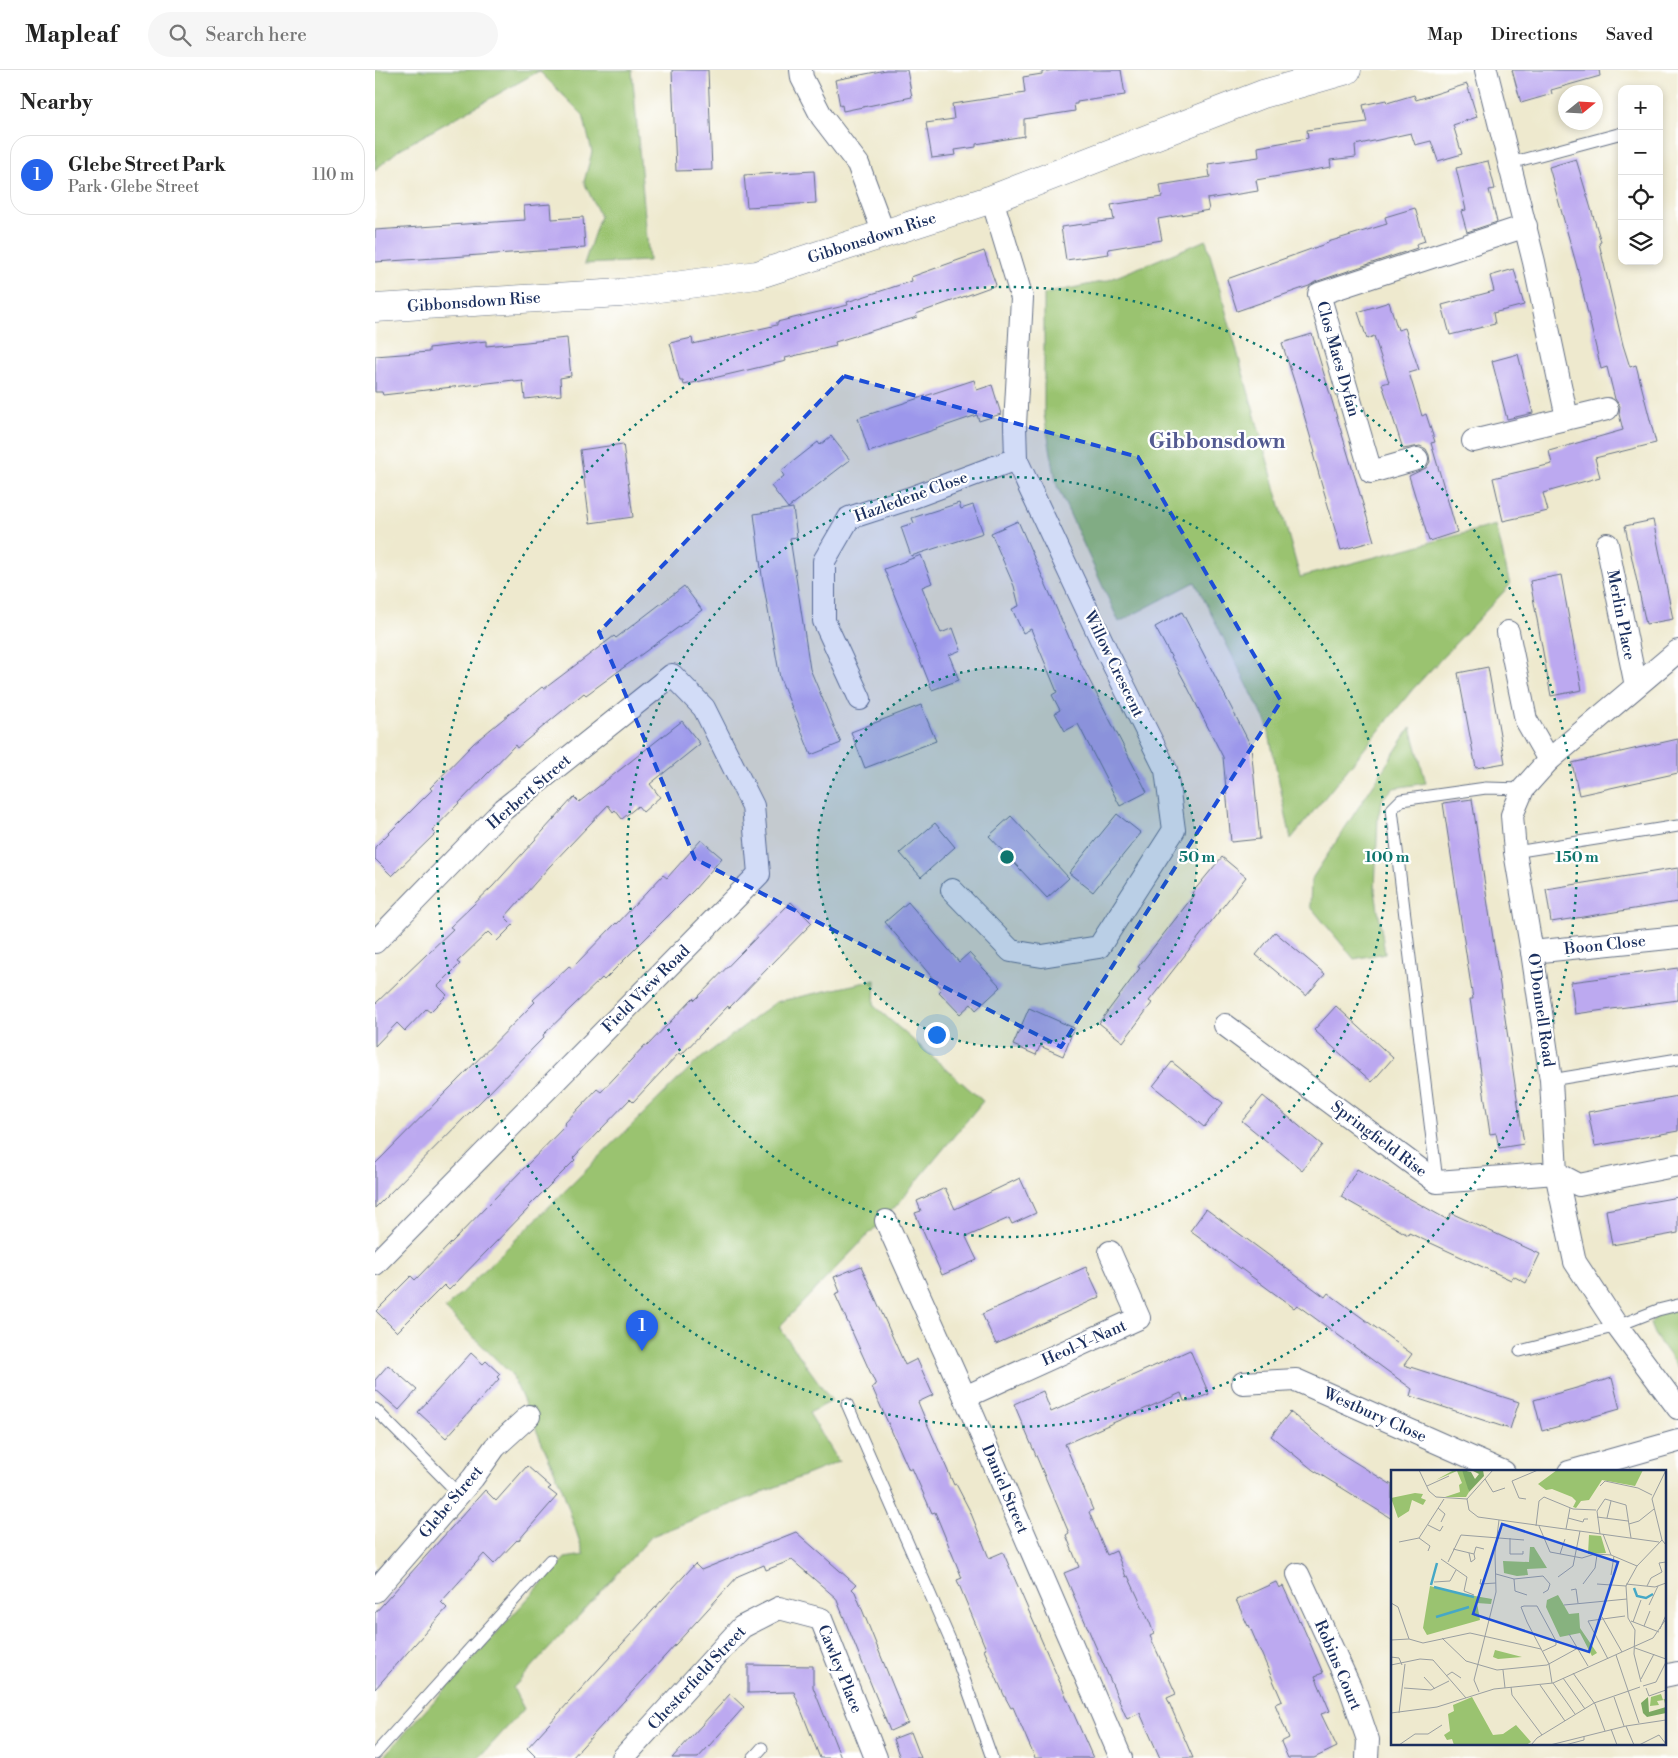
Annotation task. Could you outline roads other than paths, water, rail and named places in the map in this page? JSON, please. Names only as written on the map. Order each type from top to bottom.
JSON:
[{"type":"street","points":[[801,70],[802,78],[822,117],[858,164],[884,234]]},
{"type":"street","name":"Gibbonsdown Rise","points":[[375,308],[621,293],[757,275],[992,199],[1263,94],[1347,70]]},
{"type":"street","points":[[1486,70],[1526,226],[1567,418]]},
{"type":"street","name":"Willow Crescent","points":[[952,890],[1011,951],[1042,956],[1099,947],[1174,830],[1166,770],[1107,652],[1016,459],[1015,425],[1022,298],[992,199]]},
{"type":"street","name":"Clos Maes Dyfan","points":[[1417,459],[1371,472],[1319,294],[1526,226]]},
{"type":"street","points":[[1473,441],[1607,409]]},
{"type":"street","name":"Hazledene Close","points":[[860,699],[823,621],[825,561],[849,518],[911,498],[1016,459]]},
{"type":"street","name":"Merlin Place","points":[[1607,544],[1636,686]]},
{"type":"street","points":[[1508,632],[1526,720],[1549,760]]},
{"type":"street","name":"O'Donnell Road","points":[[1678,651],[1549,760],[1523,788],[1512,815],[1515,852],[1551,1080],[1556,1173],[1575,1262],[1617,1326],[1678,1408]]},
{"type":"street","name":"Herbert Street","points":[[375,942],[504,809],[672,674]]},
{"type":"street","name":"Field View Road","points":[[375,1264],[759,874],[753,806],[704,708],[672,674]]},
{"type":"street","name":"Boon Close","points":[[1532,952],[1678,937]]},
{"type":"street","name":"Springfield Rise","points":[[1225,1025],[1437,1182],[1556,1173]]},
{"type":"street","points":[[1556,1173],[1579,1185],[1678,1165]]},
{"type":"street","name":"Daniel Street","points":[[886,1221],[965,1397],[1121,1758]]},
{"type":"street","name":"Heol-Y-Nant","points":[[965,1397],[1139,1318],[1110,1252]]},
{"type":"street","name":"Westbury Close","points":[[1243,1382],[1296,1380],[1498,1470]]},
{"type":"street","name":"Glebe Street","points":[[376,1588],[473,1478],[495,1447],[529,1416]]},
{"type":"street","points":[[1576,1470],[1678,1441]]},
{"type":"street","name":"Robins Court","points":[[1298,1574],[1350,1687],[1369,1740],[1367,1758]]},
{"type":"street","name":"Chesterfield Street","points":[[623,1758],[742,1627],[779,1608]]},
{"type":"street","name":"Cawley Place","points":[[779,1608],[821,1619],[876,1758]]},
{"type":"street","points":[[1665,1676],[1678,1673]]},
{"type":"lane","points":[[1510,162],[1618,134]]},
{"type":"lane","points":[[1437,1182],[1393,809],[1401,800],[1486,788],[1523,788]]},
{"type":"lane","points":[[1515,852],[1678,826]]},
{"type":"lane","points":[[1551,1080],[1678,1059]]},
{"type":"lane","points":[[1520,1351],[1617,1326],[1658,1310],[1678,1305]]},
{"type":"lane","points":[[847,1404],[951,1642],[992,1758]]},
{"type":"lane","points":[[375,1409],[459,1494]]},
{"type":"lane","points":[[375,1754],[550,1560]]},
{"type":"lane","points":[[753,1758],[763,1748]]},
{"type":"place","name":"Glebe Street Park","points":[[642,1351]]},
{"type":"district","name":"Gibbonsdown","points":[[1217,442]]}]
